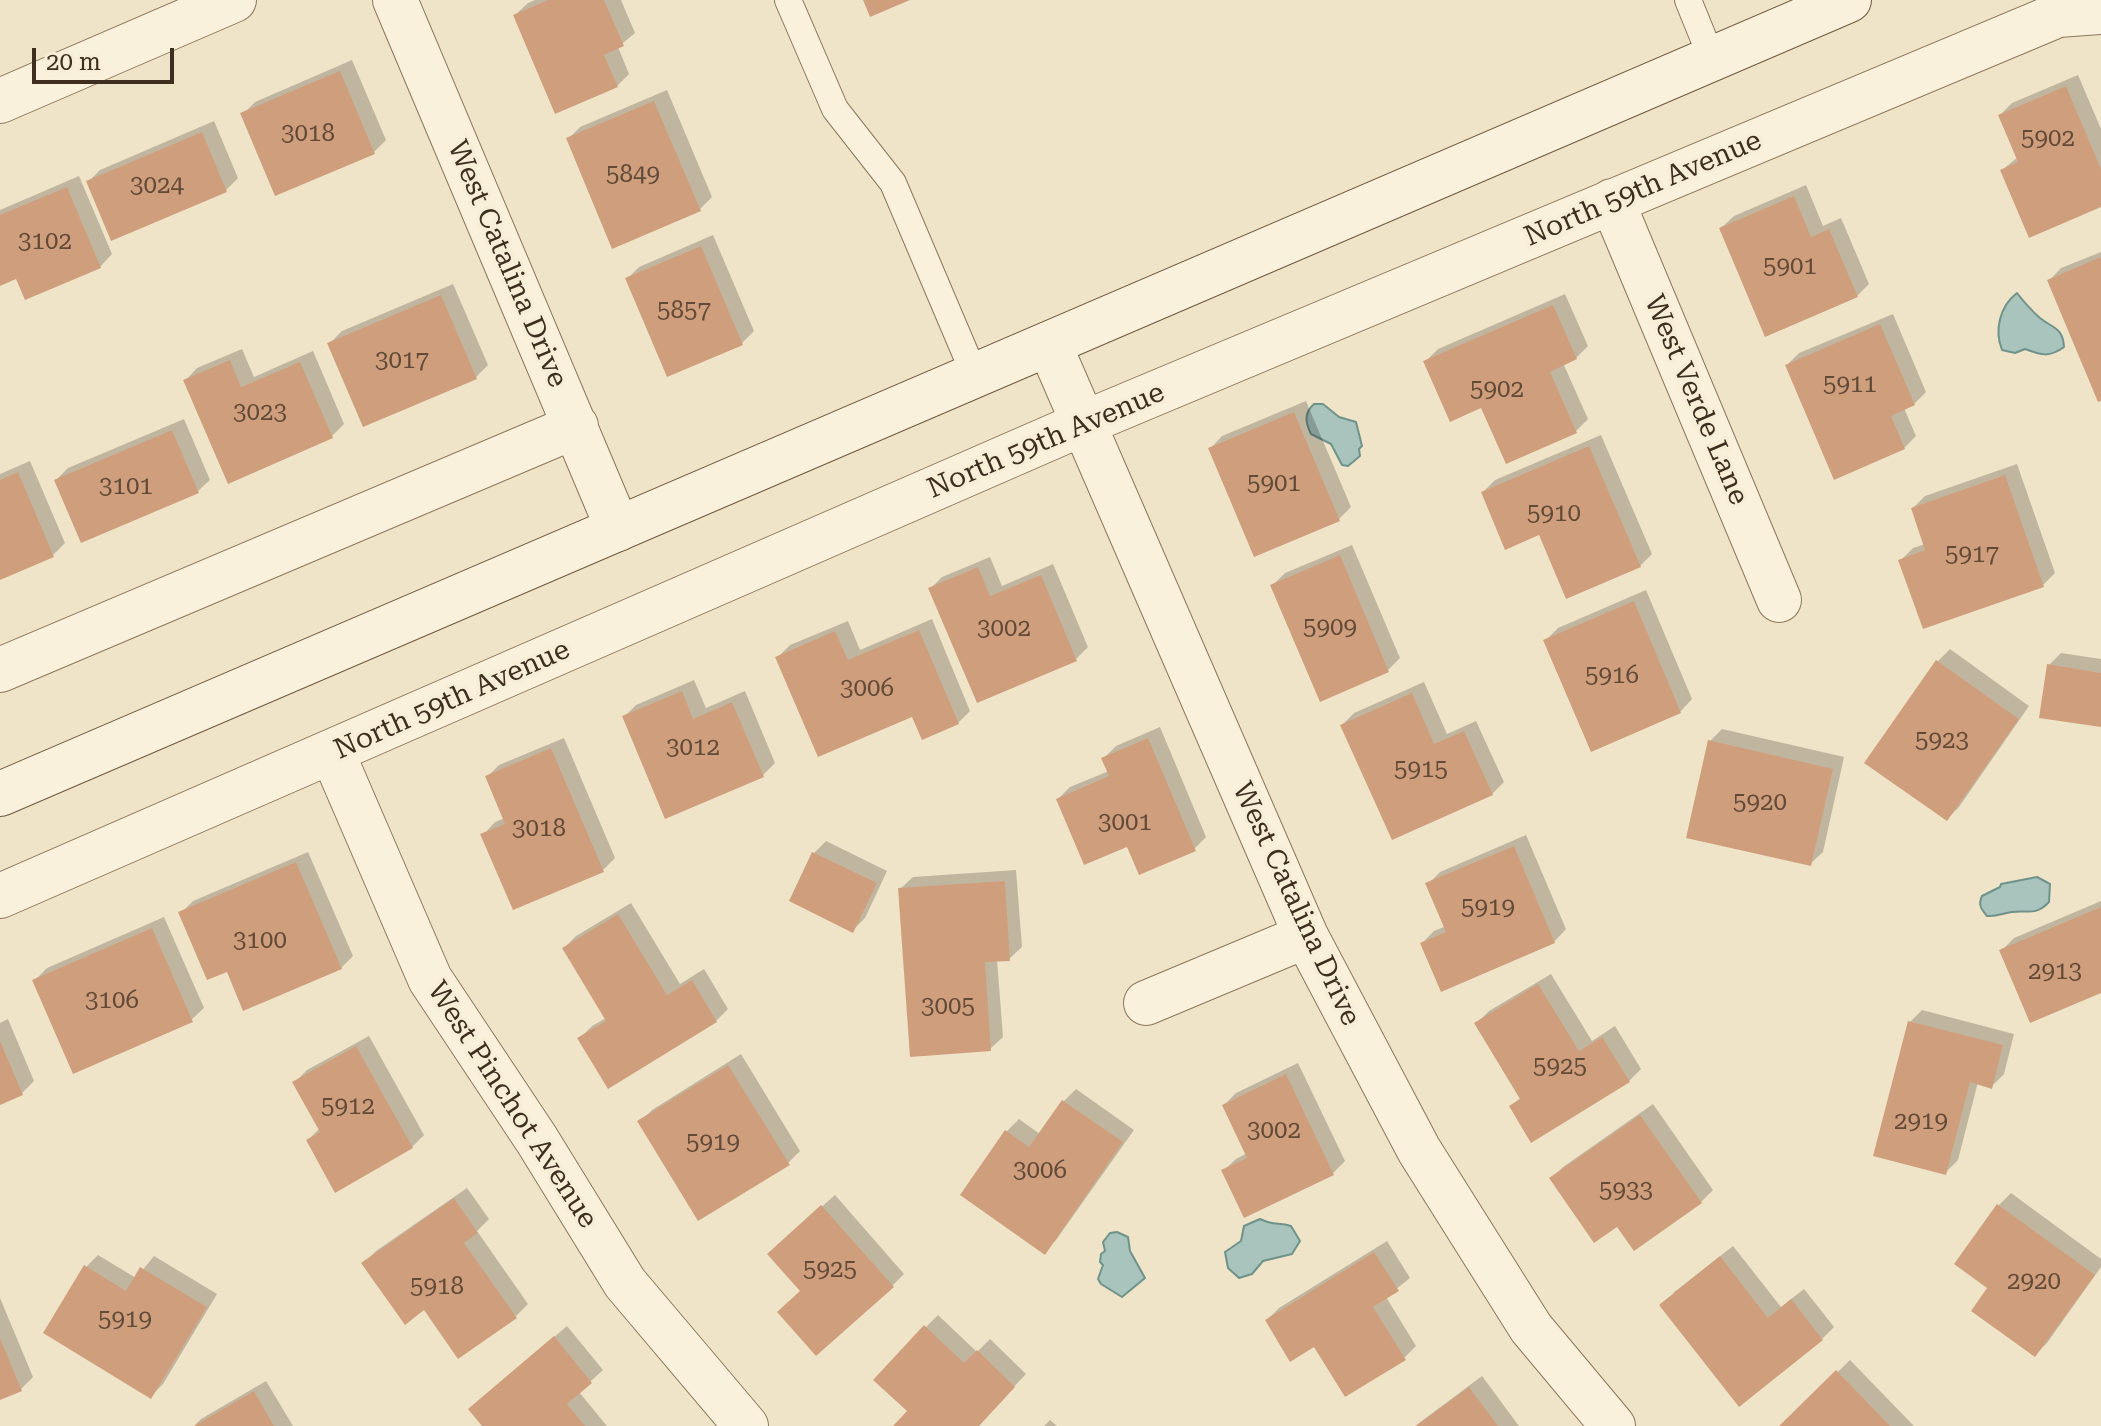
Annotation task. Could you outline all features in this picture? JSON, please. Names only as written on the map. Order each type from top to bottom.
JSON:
[{"type":"street","points":[[0,101],[234,0]]},
{"type":"street","name":"West Catalina Drive","points":[[395,0],[618,529]]},
{"type":"street","points":[[0,794],[1849,0]]},
{"type":"street","name":"North 59th Avenue","points":[[0,896],[1082,424],[1612,201],[2058,15],[2101,12]]},
{"type":"street","name":"West Verde Lane","points":[[1612,201],[1779,600]]},
{"type":"street","name":"West Catalina Drive","points":[[1049,344],[1306,936],[1435,1175],[1531,1328],[1613,1426]]},
{"type":"street","points":[[0,670],[576,426]]},
{"type":"street","name":"West Pinchot Avenue","points":[[332,752],[430,979],[537,1140],[625,1283],[746,1426]]},
{"type":"street","points":[[1146,1003],[1306,936]]},
{"type":"lane","points":[[788,0],[835,109],[893,183],[975,376]]},
{"type":"lane","points":[[1688,0],[1712,59]]},
{"type":"water","points":[[2017,293],[2037,315],[2059,332],[2064,347],[2045,354],[2025,349],[2015,353],[2002,350],[2000,319],[2006,305]]},
{"type":"water","points":[[1314,404],[1323,404],[1339,417],[1356,422],[1362,446],[1360,456],[1348,466],[1342,465],[1331,444],[1311,434],[1306,418]]},
{"type":"water","points":[[2037,877],[2050,884],[2049,902],[2040,909],[1987,916],[1982,909],[1982,896],[2001,884]]},
{"type":"water","points":[[1260,1219],[1291,1226],[1300,1241],[1292,1254],[1263,1261],[1252,1274],[1239,1278],[1228,1268],[1225,1252],[1241,1241],[1244,1226]]},
{"type":"water","points":[[1117,1232],[1128,1237],[1130,1251],[1145,1278],[1122,1297],[1098,1279],[1103,1265],[1100,1262],[1101,1254],[1105,1251],[1103,1242],[1110,1233]]},
{"type":"building","points":[[548,0],[604,0],[624,46],[604,55],[618,87],[555,114],[513,15]]},
{"type":"building","points":[[863,0],[910,0],[870,17]]},
{"type":"building","points":[[340,71],[375,154],[275,196],[240,113]]},
{"type":"building","points":[[2066,86],[2101,169],[2101,207],[2029,238],[2000,170],[2018,162],[1998,115]]},
{"type":"building","points":[[654,101],[701,211],[612,249],[566,138]]},
{"type":"building","points":[[202,132],[227,192],[111,241],[86,181]]},
{"type":"building","points":[[67,187],[101,268],[25,300],[16,279],[0,286],[0,215]]},
{"type":"building","points":[[1794,196],[1811,237],[1829,229],[1858,297],[1765,337],[1719,228]]},
{"type":"building","points":[[701,246],[743,345],[667,377],[625,278]]},
{"type":"building","points":[[2101,257],[2101,401],[2098,402],[2047,280]]},
{"type":"building","points":[[441,295],[477,379],[363,427],[327,343]]},
{"type":"building","points":[[1553,305],[1577,359],[1550,372],[1577,433],[1506,464],[1481,408],[1450,422],[1423,361]]},
{"type":"building","points":[[1880,324],[1915,405],[1891,416],[1905,449],[1834,480],[1785,365]]},
{"type":"building","points":[[230,360],[241,387],[300,362],[333,438],[228,484],[183,380]]},
{"type":"building","points":[[1294,412],[1340,521],[1254,557],[1208,448]]},
{"type":"building","points":[[172,430],[199,493],[81,543],[54,480]]},
{"type":"building","points":[[1589,446],[1641,567],[1566,599],[1539,535],[1505,550],[1481,492]]},
{"type":"building","points":[[18,472],[54,557],[0,580],[0,480]]},
{"type":"building","points":[[2005,475],[2044,587],[1923,629],[1898,560],[1925,550],[1911,508]]},
{"type":"building","points":[[1340,555],[1389,672],[1320,702],[1270,585]]},
{"type":"building","points":[[978,567],[990,596],[1041,575],[1077,661],[977,703],[928,588]]},
{"type":"building","points":[[1634,601],[1681,713],[1591,752],[1543,640]]},
{"type":"building","points":[[919,630],[959,724],[922,740],[912,717],[818,757],[775,657],[835,631],[848,660]]},
{"type":"building","points":[[1936,660],[2019,719],[1947,821],[1864,763]]},
{"type":"building","points":[[2047,664],[2101,673],[2101,727],[2039,718]]},
{"type":"building","points":[[682,691],[693,719],[732,702],[764,777],[665,819],[622,716]]},
{"type":"building","points":[[1412,693],[1434,744],[1464,731],[1493,795],[1392,840],[1340,725]]},
{"type":"building","points":[[1148,738],[1196,851],[1139,875],[1127,847],[1084,865],[1056,799],[1109,776],[1101,758]]},
{"type":"building","points":[[1708,740],[1833,769],[1811,866],[1686,838]]},
{"type":"building","points":[[551,748],[604,872],[513,910],[480,834],[505,824],[485,776]]},
{"type":"building","points":[[1514,846],[1555,943],[1441,992],[1420,943],[1446,932],[1425,883]]},
{"type":"building","points":[[812,852],[877,883],[853,933],[789,901]]},
{"type":"building","points":[[296,862],[342,969],[243,1011],[227,972],[207,980],[178,912]]},
{"type":"building","points":[[1005,881],[1010,961],[985,962],[991,1051],[910,1057],[898,888]]},
{"type":"building","points":[[2101,907],[2101,993],[2030,1023],[1999,950]]},
{"type":"building","points":[[618,914],[667,995],[692,980],[717,1022],[608,1089],[577,1038],[606,1021],[562,948]]},
{"type":"building","points":[[152,928],[193,1022],[73,1074],[32,980]]},
{"type":"building","points":[[1538,984],[1579,1051],[1602,1037],[1630,1082],[1531,1143],[1509,1106],[1520,1099],[1474,1023]]},
{"type":"building","points":[[1908,1021],[2003,1045],[1992,1089],[1970,1082],[1946,1175],[1873,1156]]},
{"type":"building","points":[[0,1041],[23,1095],[0,1105]]},
{"type":"building","points":[[356,1046],[413,1148],[335,1193],[306,1140],[320,1132],[292,1082]]},
{"type":"building","points":[[728,1065],[790,1165],[698,1221],[637,1121]]},
{"type":"building","points":[[1286,1074],[1334,1175],[1244,1218],[1221,1170],[1247,1158],[1222,1105]]},
{"type":"building","points":[[1062,1100],[1123,1142],[1045,1255],[960,1195],[1005,1130],[1029,1147]]},
{"type":"building","points":[[1640,1115],[1702,1203],[1634,1251],[1617,1227],[1594,1243],[1549,1178]]},
{"type":"building","points":[[454,1198],[478,1233],[464,1243],[517,1318],[458,1359],[424,1310],[405,1325],[361,1263]]},
{"type":"building","points":[[1997,1204],[2095,1275],[2035,1357],[1971,1311],[1987,1288],[1954,1264]]},
{"type":"building","points":[[821,1205],[894,1287],[816,1356],[777,1312],[800,1291],[767,1254]]},
{"type":"building","points":[[1374,1252],[1399,1291],[1373,1307],[1406,1360],[1345,1397],[1314,1347],[1290,1362],[1265,1320]]},
{"type":"building","points":[[1720,1256],[1768,1318],[1791,1299],[1823,1340],[1739,1407],[1659,1305]]},
{"type":"building","points":[[84,1265],[126,1291],[140,1267],[207,1307],[151,1399],[43,1333]]},
{"type":"building","points":[[924,1325],[964,1363],[977,1350],[1015,1387],[979,1426],[893,1426],[907,1411],[873,1380]]},
{"type":"building","points":[[554,1336],[592,1383],[567,1404],[585,1426],[482,1426],[468,1409]]},
{"type":"building","points":[[0,1338],[22,1391],[0,1400]]},
{"type":"building","points":[[1836,1370],[1890,1426],[1779,1426]]},
{"type":"building","points":[[1469,1387],[1498,1426],[1416,1426]]},
{"type":"building","points":[[254,1391],[274,1426],[194,1426]]}]
